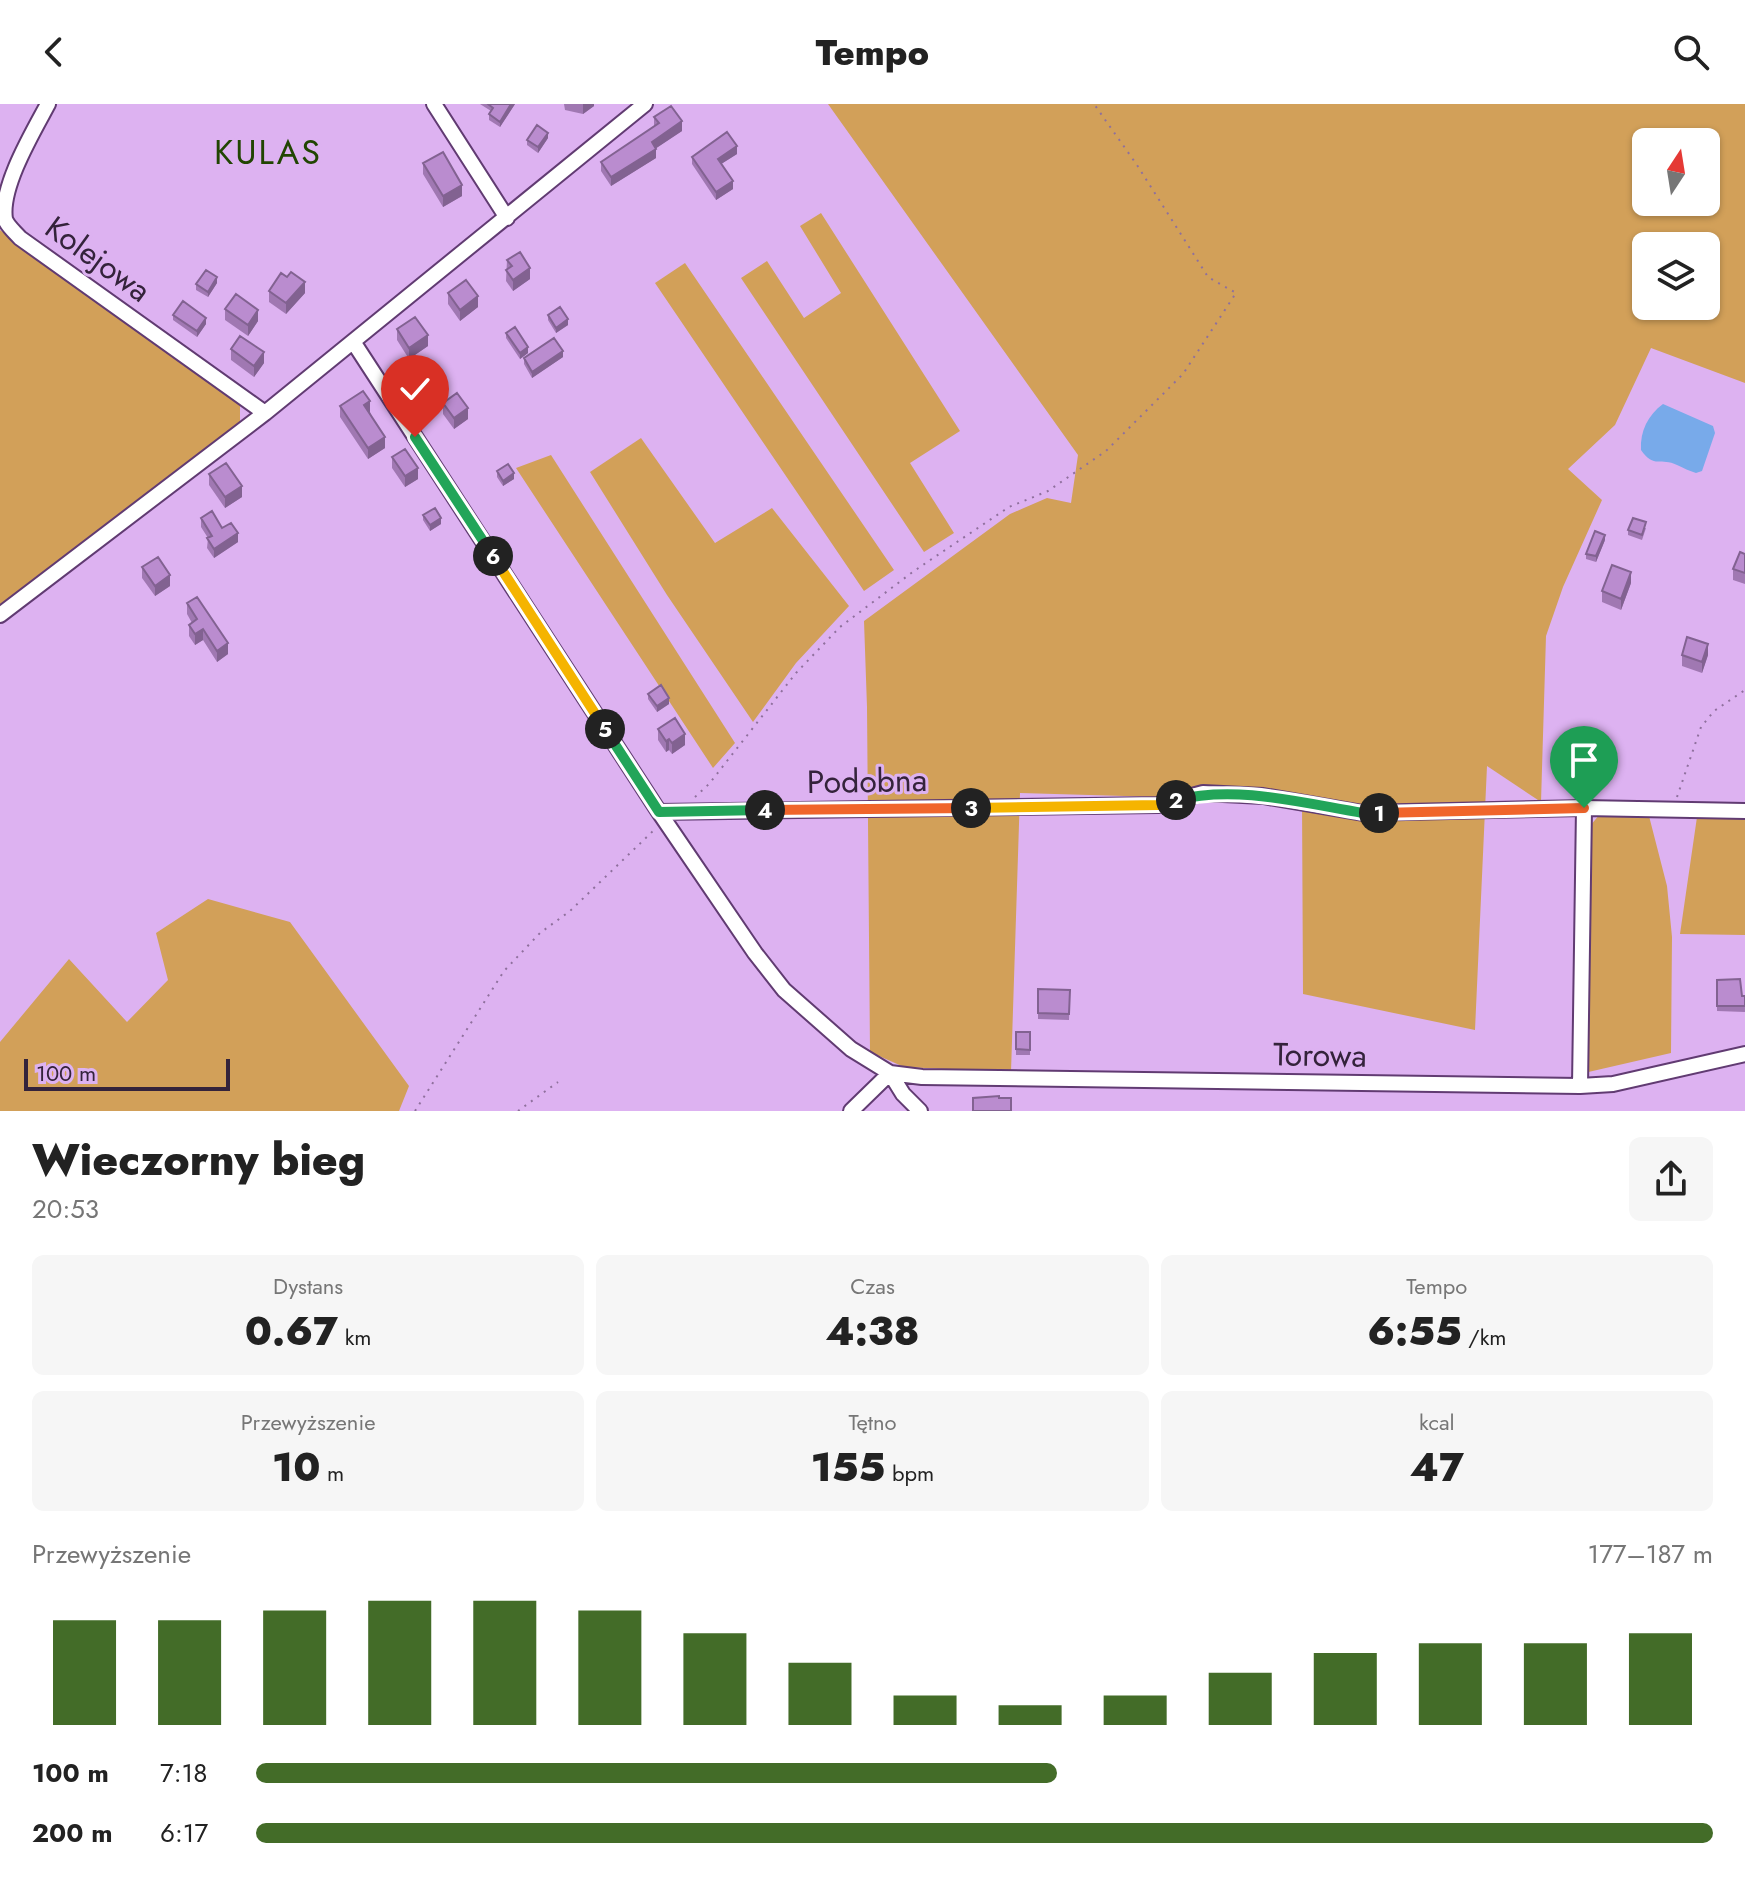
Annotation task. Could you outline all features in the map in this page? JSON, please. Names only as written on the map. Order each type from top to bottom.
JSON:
[{"type":"street","name":"Kolejowa","points":[[48,104],[9,176],[1,200],[5,220],[20,238],[265,413]]},
{"type":"street","points":[[434,104],[507,218]]},
{"type":"street","points":[[0,615],[354,343],[645,104]]},
{"type":"street","points":[[354,343],[662,816],[755,953],[784,990],[851,1049],[890,1073],[903,1094],[920,1111]]},
{"type":"street","name":"Podobna","points":[[662,816],[679,811],[1158,805],[1203,793],[1263,796],[1363,813],[1584,808],[1745,811]]},
{"type":"street","points":[[1580,1086],[1584,808]]},
{"type":"street","name":"Torowa","points":[[890,1073],[922,1077],[1580,1086],[1613,1084],[1745,1054]]},
{"type":"street","points":[[851,1111],[890,1073]]},
{"type":"path","points":[[679,811],[709,784],[796,673],[840,627],[914,571],[1009,507],[1048,491],[1106,451],[1183,374],[1236,293],[1208,277],[1094,104]]},
{"type":"path","points":[[1673,809],[1701,727],[1714,711],[1745,690]]},
{"type":"path","points":[[415,1111],[504,971],[540,933],[570,911],[662,816]]},
{"type":"path","points":[[518,1111],[558,1082]]},
{"type":"shaded area","points":[[828,104],[1745,104],[1745,383],[1651,348],[1615,425],[1568,469],[1602,500],[1563,587],[1546,636],[1541,802],[1487,766],[1475,1030],[1303,994],[1302,801],[1020,793],[1011,1072],[904,1067],[870,1052],[864,621],[1010,514],[1047,498],[1071,503],[1078,455]]},
{"type":"shaded area","points":[[821,213],[960,431],[910,463],[954,533],[924,552],[741,278],[767,261],[804,318],[841,293],[800,226]]},
{"type":"shaded area","points":[[0,230],[240,403],[240,424],[0,605]]},
{"type":"shaded area","points":[[685,263],[894,570],[864,591],[655,283]]},
{"type":"shaded area","points":[[641,438],[715,543],[772,508],[849,606],[796,663],[753,722],[667,595],[590,472]]},
{"type":"shaded area","points":[[551,455],[735,743],[713,768],[516,468]]},
{"type":"shaded area","points":[[1600,814],[1649,816],[1667,886],[1672,937],[1671,1053],[1584,1073],[1590,826]]},
{"type":"shaded area","points":[[1697,817],[1745,818],[1745,935],[1680,934]]},
{"type":"shaded area","points":[[208,899],[290,922],[409,1086],[399,1111],[0,1111],[0,1042],[69,959],[127,1022],[168,980],[156,933]]},
{"type":"water","points":[[1663,404],[1713,426],[1715,433],[1702,471],[1696,473],[1671,463],[1654,461],[1641,450],[1646,424]]},
{"type":"building","points":[[488,104],[511,104],[500,122],[489,114],[493,108]]},
{"type":"building","points":[[671,106],[682,121],[652,142],[656,149],[611,177],[601,162],[659,123],[654,117]]},
{"type":"building","points":[[537,125],[548,133],[538,147],[527,140]]},
{"type":"building","points":[[727,132],[737,146],[718,159],[733,181],[716,192],[692,157]]},
{"type":"building","points":[[443,152],[462,185],[443,196],[423,163]]},
{"type":"building","points":[[520,252],[530,268],[513,280],[506,270],[512,266],[507,260]]},
{"type":"building","points":[[206,270],[217,277],[208,292],[196,284]]},
{"type":"building","points":[[291,272],[305,282],[286,303],[269,291],[281,273],[287,277]]},
{"type":"building","points":[[466,280],[478,296],[460,310],[448,293]]},
{"type":"building","points":[[236,294],[258,310],[248,325],[225,309]]},
{"type":"building","points":[[183,301],[206,318],[197,331],[173,315]]},
{"type":"building","points":[[560,307],[568,319],[556,328],[548,315]]},
{"type":"building","points":[[415,317],[428,335],[409,348],[397,329]]},
{"type":"building","points":[[515,327],[528,347],[520,353],[506,333]]},
{"type":"building","points":[[240,336],[264,352],[254,366],[231,349]]},
{"type":"building","points":[[554,338],[563,351],[532,372],[524,358]]},
{"type":"building","points":[[363,391],[370,401],[364,405],[385,437],[368,448],[340,406]]},
{"type":"building","points":[[457,393],[468,408],[454,418],[443,403]]},
{"type":"building","points":[[405,449],[418,468],[405,476],[392,457]]},
{"type":"building","points":[[226,463],[242,486],[225,497],[209,474]]},
{"type":"building","points":[[508,464],[514,473],[503,481],[497,471]]},
{"type":"building","points":[[435,508],[441,518],[430,525],[423,515]]},
{"type":"building","points":[[212,511],[222,528],[231,523],[238,533],[214,549],[207,538],[212,536],[201,518]]},
{"type":"building","points":[[1633,518],[1646,522],[1642,535],[1628,530]]},
{"type":"building","points":[[1595,531],[1605,535],[1596,556],[1586,554]]},
{"type":"building","points":[[1740,552],[1745,554],[1745,573],[1733,569]]},
{"type":"building","points":[[158,557],[170,575],[155,586],[142,567]]},
{"type":"building","points":[[1612,565],[1631,572],[1621,599],[1602,591]]},
{"type":"building","points":[[197,597],[228,643],[217,651],[203,629],[195,634],[189,625],[197,619],[187,603]]},
{"type":"building","points":[[1687,637],[1708,644],[1702,662],[1682,655]]},
{"type":"building","points":[[661,685],[669,698],[657,706],[648,694]]},
{"type":"building","points":[[675,718],[685,734],[672,743],[669,739],[666,741],[658,729]]},
{"type":"building","points":[[1740,979],[1745,1006],[1717,1006],[1717,980]]},
{"type":"building","points":[[1038,989],[1070,990],[1069,1014],[1038,1013]]},
{"type":"building","points":[[1016,1032],[1030,1032],[1030,1050],[1016,1049]]},
{"type":"building","points":[[973,1098],[1011,1098],[1011,1111],[973,1111]]},
{"type":"district","name":"KULAS","points":[[268,152]]},
{"type":"route","points":[[415,437],[659,812],[1158,805],[1203,793],[1263,796],[1363,813],[1584,808]]}]
